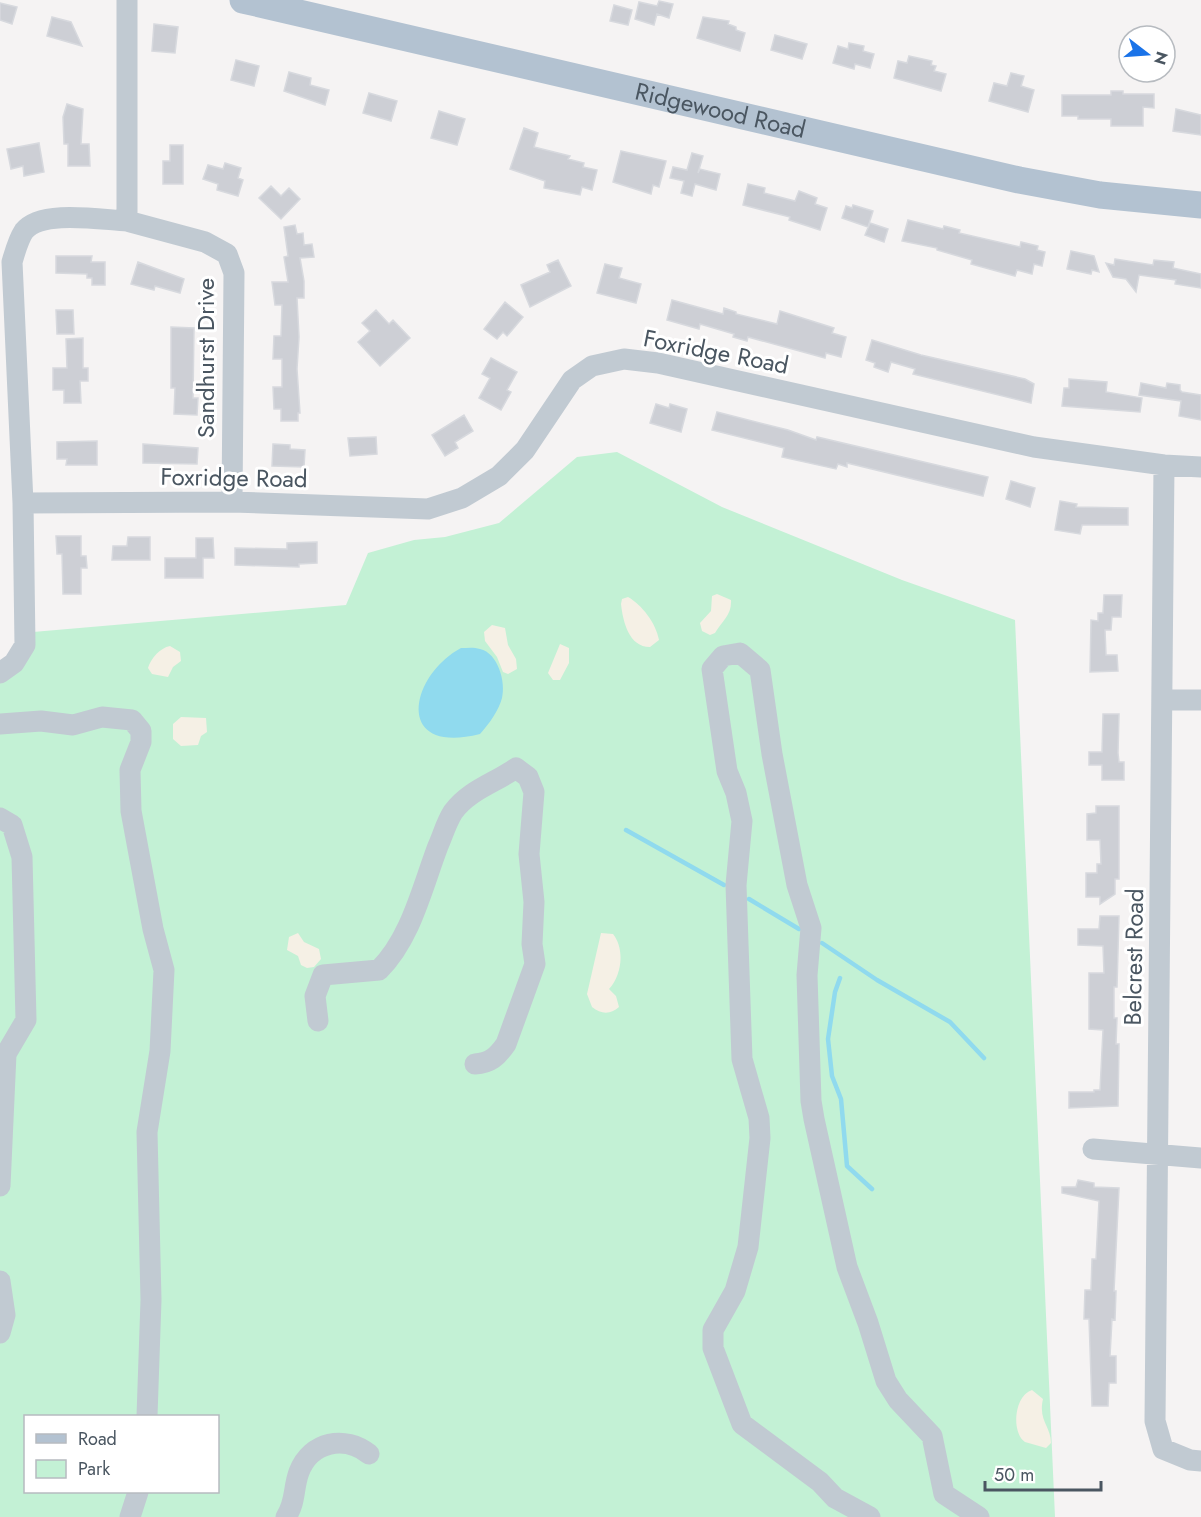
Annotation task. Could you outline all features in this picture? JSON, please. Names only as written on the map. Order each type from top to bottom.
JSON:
[{"type":"main road","name":"Ridgewood Road","points":[[243,0],[1019,180],[1100,195],[1201,205]]},
{"type":"street","points":[[127,0],[127,221]]},
{"type":"street","name":"Sandhurst Drive","points":[[7,668],[25,645],[23,503],[12,261],[24,231],[37,221],[56,218],[127,221],[205,242],[227,254],[234,273],[232,502]]},
{"type":"street","name":"Foxridge Road","points":[[23,503],[232,502],[428,508],[462,498],[499,476],[525,450],[572,380],[592,366],[624,359],[658,363],[1034,447],[1164,465],[1201,467]]},
{"type":"street","name":"Belcrest Road","points":[[1164,465],[1155,1420],[1163,1449],[1190,1460],[1201,1461]]},
{"type":"street","points":[[870,1517],[835,1498],[820,1482],[742,1424],[713,1348],[713,1330],[735,1292],[748,1247],[760,1138],[759,1118],[742,1059],[736,885],[742,821],[736,794],[727,771],[712,669],[723,656],[740,653],[760,670],[772,754],[797,885],[812,928],[807,975],[811,1101],[847,1267],[886,1381],[898,1400],[932,1436],[944,1494],[979,1517]]},
{"type":"street","points":[[1162,700],[1201,700]]},
{"type":"street","points":[[0,723],[41,721],[73,725],[102,717],[132,720],[141,731],[141,742],[130,770],[131,811],[153,929],[164,970],[160,1050],[147,1132],[151,1300],[147,1415]]},
{"type":"street","points":[[318,1021],[315,996],[318,980],[323,975],[379,970],[384,965],[393,954],[410,920],[453,813],[483,785],[516,768],[528,777],[534,792],[529,854],[534,902],[532,944],[535,964],[506,1044],[499,1055],[487,1063],[475,1064]]},
{"type":"street","points":[[0,818],[12,825],[22,857],[27,1020],[6,1054],[0,1186]]},
{"type":"street","points":[[1093,1149],[1201,1158]]},
{"type":"street","points":[[0,1281],[4,1315],[0,1333]]},
{"type":"street","points":[[286,1517],[295,1499],[300,1468],[318,1450],[328,1445],[347,1442],[369,1454]]},
{"type":"street","points":[[130,1517],[137,1493]]},
{"type":"green space","points":[[617,452],[722,507],[902,580],[1015,620],[1055,1517],[0,1517],[0,682],[33,632],[346,605],[368,553],[414,540],[445,537],[499,523],[577,457]]},
{"type":"sand","points":[[717,594],[731,600],[731,605],[726,618],[715,633],[710,635],[702,631],[700,623],[711,611],[712,596]]},
{"type":"sand","points":[[628,597],[643,610],[655,627],[659,640],[650,647],[637,643],[628,632],[621,604],[622,599]]},
{"type":"sand","points":[[492,625],[505,628],[508,645],[516,659],[517,669],[508,674],[503,672],[497,657],[485,641],[484,632]]},
{"type":"sand","points":[[560,644],[569,648],[569,663],[560,680],[553,680],[548,673]]},
{"type":"sand","points":[[170,646],[180,652],[181,661],[173,667],[168,677],[152,674],[148,668],[151,661],[159,651]]},
{"type":"sand","points":[[181,717],[206,718],[207,732],[201,736],[198,745],[181,746],[173,739],[173,724]]},
{"type":"sand","points":[[298,933],[304,942],[319,949],[321,959],[314,967],[307,968],[301,965],[298,956],[287,950],[289,937]]},
{"type":"sand","points":[[601,933],[613,934],[620,954],[617,977],[609,989],[616,996],[619,1007],[606,1013],[592,1007],[587,994]]},
{"type":"sand","points":[[1032,1390],[1043,1399],[1042,1413],[1051,1443],[1046,1448],[1025,1442],[1016,1423],[1021,1399]]},
{"type":"water","points":[[461,648],[478,648],[492,656],[502,677],[503,691],[501,703],[480,734],[452,738],[433,734],[422,724],[419,710],[421,693],[430,676],[443,661]]},
{"type":"building","points":[[659,1],[673,4],[669,18],[657,14],[654,25],[635,19],[639,2],[657,6]]},
{"type":"building","points":[[0,3],[17,7],[12,24],[0,20]]},
{"type":"building","points":[[614,5],[632,10],[628,25],[610,21]]},
{"type":"building","points":[[52,17],[71,22],[82,46],[47,36]]},
{"type":"building","points":[[703,17],[729,21],[728,24],[736,27],[736,30],[745,33],[740,51],[697,38]]},
{"type":"building","points":[[154,24],[178,27],[175,53],[152,51]]},
{"type":"building","points":[[775,35],[807,44],[802,59],[771,50]]},
{"type":"building","points":[[849,43],[864,46],[863,51],[874,54],[870,68],[855,64],[854,69],[833,63],[838,46],[848,49]]},
{"type":"building","points":[[909,56],[932,61],[931,65],[936,66],[934,71],[946,74],[941,91],[894,78],[898,61],[907,63]]},
{"type":"building","points":[[236,60],[259,66],[254,86],[231,80]]},
{"type":"building","points":[[289,72],[311,78],[310,85],[329,90],[325,105],[284,91]]},
{"type":"building","points":[[1011,73],[1024,76],[1021,86],[1034,90],[1028,112],[989,101],[994,83],[1007,86]]},
{"type":"building","points":[[1111,91],[1123,91],[1123,94],[1154,94],[1154,108],[1143,107],[1143,126],[1111,126],[1111,119],[1078,119],[1078,116],[1062,116],[1062,95],[1111,95]]},
{"type":"building","points":[[369,93],[397,101],[391,121],[363,113]]},
{"type":"building","points":[[67,104],[83,109],[81,144],[89,144],[90,166],[68,166],[68,144],[64,144],[63,117]]},
{"type":"building","points":[[1176,109],[1201,115],[1201,135],[1173,131]]},
{"type":"building","points":[[439,111],[465,119],[457,145],[431,138]]},
{"type":"building","points":[[524,128],[538,133],[534,147],[570,156],[568,159],[584,163],[583,167],[597,170],[592,190],[582,187],[580,195],[544,188],[545,181],[510,169]]},
{"type":"building","points":[[39,143],[44,172],[24,176],[23,166],[11,169],[7,149]]},
{"type":"building","points":[[170,145],[183,145],[183,184],[163,184],[163,161],[170,161]]},
{"type":"building","points":[[621,151],[666,161],[659,187],[653,185],[651,194],[613,182]]},
{"type":"building","points":[[692,153],[703,156],[698,173],[700,169],[720,174],[716,190],[695,184],[692,196],[681,193],[684,181],[670,178],[673,167],[687,170]]},
{"type":"building","points":[[225,163],[241,168],[238,178],[243,180],[238,196],[217,190],[218,184],[203,179],[208,165],[223,169]]},
{"type":"building","points":[[748,184],[765,188],[764,193],[795,201],[799,191],[817,198],[815,204],[827,208],[820,230],[789,220],[790,217],[743,205]]},
{"type":"building","points":[[271,186],[281,196],[289,188],[300,199],[281,219],[259,198]]},
{"type":"building","points":[[853,205],[873,211],[868,227],[842,218],[846,206],[852,208]]},
{"type":"building","points":[[908,220],[943,229],[944,226],[960,230],[959,233],[1020,247],[1021,242],[1038,246],[1037,250],[1045,252],[1042,266],[1034,264],[1032,274],[1017,270],[1015,276],[971,264],[972,260],[937,250],[937,248],[902,241]]},
{"type":"building","points":[[870,223],[888,229],[884,242],[865,235]]},
{"type":"building","points":[[295,225],[297,234],[303,233],[304,245],[312,244],[314,257],[300,258],[304,298],[297,298],[299,337],[297,369],[300,413],[298,413],[298,421],[281,421],[281,409],[274,409],[273,387],[282,387],[282,359],[273,359],[274,336],[281,336],[282,305],[275,305],[272,282],[288,282],[284,257],[288,256],[284,227]]},
{"type":"building","points":[[1071,251],[1094,256],[1099,272],[1092,270],[1091,274],[1067,269]]},
{"type":"building","points":[[56,256],[92,256],[91,262],[105,262],[105,285],[92,285],[92,278],[87,278],[87,274],[56,273]]},
{"type":"building","points":[[1115,259],[1153,265],[1154,260],[1174,262],[1173,268],[1201,274],[1201,288],[1175,284],[1176,280],[1139,275],[1136,292],[1126,279],[1113,277],[1106,263],[1114,265]]},
{"type":"building","points":[[558,260],[571,286],[530,307],[521,285],[550,272],[547,265]]},
{"type":"building","points":[[138,262],[184,279],[180,293],[155,286],[154,290],[131,284]]},
{"type":"building","points":[[605,264],[622,268],[619,278],[641,284],[636,303],[597,293]]},
{"type":"building","points":[[672,300],[723,314],[724,308],[736,314],[777,324],[780,311],[834,328],[832,333],[846,337],[841,357],[826,353],[825,358],[748,337],[747,341],[733,337],[734,334],[700,324],[699,329],[667,320]]},
{"type":"building","points":[[505,302],[523,317],[507,336],[503,332],[497,339],[484,329]]},
{"type":"building","points":[[56,310],[73,310],[74,334],[57,334]]},
{"type":"building","points":[[376,310],[389,324],[393,320],[410,338],[380,366],[358,342],[370,331],[362,323]]},
{"type":"building","points":[[171,327],[194,328],[193,398],[198,398],[197,415],[174,414],[175,388],[171,388]]},
{"type":"building","points":[[83,338],[83,368],[88,368],[88,381],[80,381],[81,403],[64,403],[64,390],[53,390],[53,368],[67,368],[66,339]]},
{"type":"building","points":[[872,340],[921,355],[1025,379],[1034,384],[1031,403],[913,374],[915,369],[891,362],[888,372],[874,367],[875,363],[866,360]]},
{"type":"building","points":[[491,358],[517,372],[507,390],[511,392],[501,410],[479,398],[490,378],[482,374]]},
{"type":"building","points":[[1069,379],[1107,382],[1106,392],[1142,398],[1140,412],[1062,406],[1064,388],[1069,388]]},
{"type":"building","points":[[1141,383],[1166,388],[1167,383],[1180,385],[1182,392],[1201,395],[1201,420],[1179,416],[1181,401],[1139,395]]},
{"type":"building","points":[[656,404],[669,408],[670,404],[687,409],[681,432],[650,423]]},
{"type":"building","points":[[717,412],[788,430],[816,440],[817,437],[988,477],[983,496],[847,463],[847,467],[838,464],[836,469],[782,457],[784,448],[712,430]]},
{"type":"building","points":[[464,415],[473,431],[455,442],[458,448],[445,456],[432,435]]},
{"type":"building","points":[[376,437],[377,454],[350,456],[348,438]]},
{"type":"building","points":[[97,441],[97,465],[66,465],[67,459],[57,459],[57,442]]},
{"type":"building","points":[[143,444],[198,448],[197,464],[143,463]]},
{"type":"building","points":[[273,444],[290,445],[290,449],[305,450],[304,467],[272,466]]},
{"type":"building","points":[[1011,481],[1035,488],[1030,507],[1006,499]]},
{"type":"building","points":[[1060,501],[1077,504],[1076,507],[1128,508],[1128,525],[1082,525],[1080,534],[1055,530]]},
{"type":"building","points":[[56,536],[81,536],[81,556],[86,556],[87,568],[81,568],[81,594],[63,594],[62,554],[57,554]]},
{"type":"building","points":[[128,537],[150,537],[150,560],[112,560],[113,546],[127,546]]},
{"type":"building","points":[[196,538],[213,538],[214,558],[203,558],[203,578],[165,578],[165,558],[196,558]]},
{"type":"building","points":[[317,542],[317,563],[299,564],[299,567],[235,565],[235,548],[287,549],[287,543]]},
{"type":"building","points":[[1104,595],[1122,595],[1121,617],[1112,617],[1111,630],[1105,630],[1106,655],[1117,655],[1118,671],[1090,672],[1091,620],[1098,621],[1098,613],[1103,613]]},
{"type":"building","points":[[1103,714],[1119,714],[1118,753],[1119,762],[1124,762],[1124,780],[1102,780],[1102,765],[1089,765],[1089,752],[1102,752]]},
{"type":"building","points":[[1096,806],[1119,806],[1119,879],[1115,879],[1115,894],[1100,904],[1100,897],[1086,897],[1086,873],[1097,873],[1097,864],[1101,864],[1100,840],[1087,840],[1087,814],[1096,813]]},
{"type":"building","points":[[1100,916],[1119,916],[1117,987],[1114,987],[1114,1018],[1117,1018],[1116,1044],[1119,1044],[1118,1106],[1069,1108],[1069,1092],[1100,1090],[1103,1030],[1089,1029],[1089,973],[1104,973],[1103,946],[1078,945],[1078,929],[1099,929]]},
{"type":"building","points":[[1078,1180],[1094,1183],[1094,1187],[1119,1188],[1114,1291],[1116,1291],[1115,1320],[1112,1319],[1110,1356],[1116,1356],[1116,1383],[1109,1383],[1108,1406],[1092,1406],[1089,1319],[1084,1319],[1085,1290],[1091,1290],[1092,1259],[1096,1259],[1099,1201],[1062,1193],[1062,1187],[1076,1187]]},
{"type":"waterway","points":[[626,830],[724,885]]},
{"type":"waterway","points":[[749,899],[799,929]]},
{"type":"waterway","points":[[822,943],[877,980],[950,1022],[984,1058]]},
{"type":"waterway","points":[[840,978],[835,992],[828,1039],[832,1076],[841,1099],[847,1166],[872,1189]]}]
